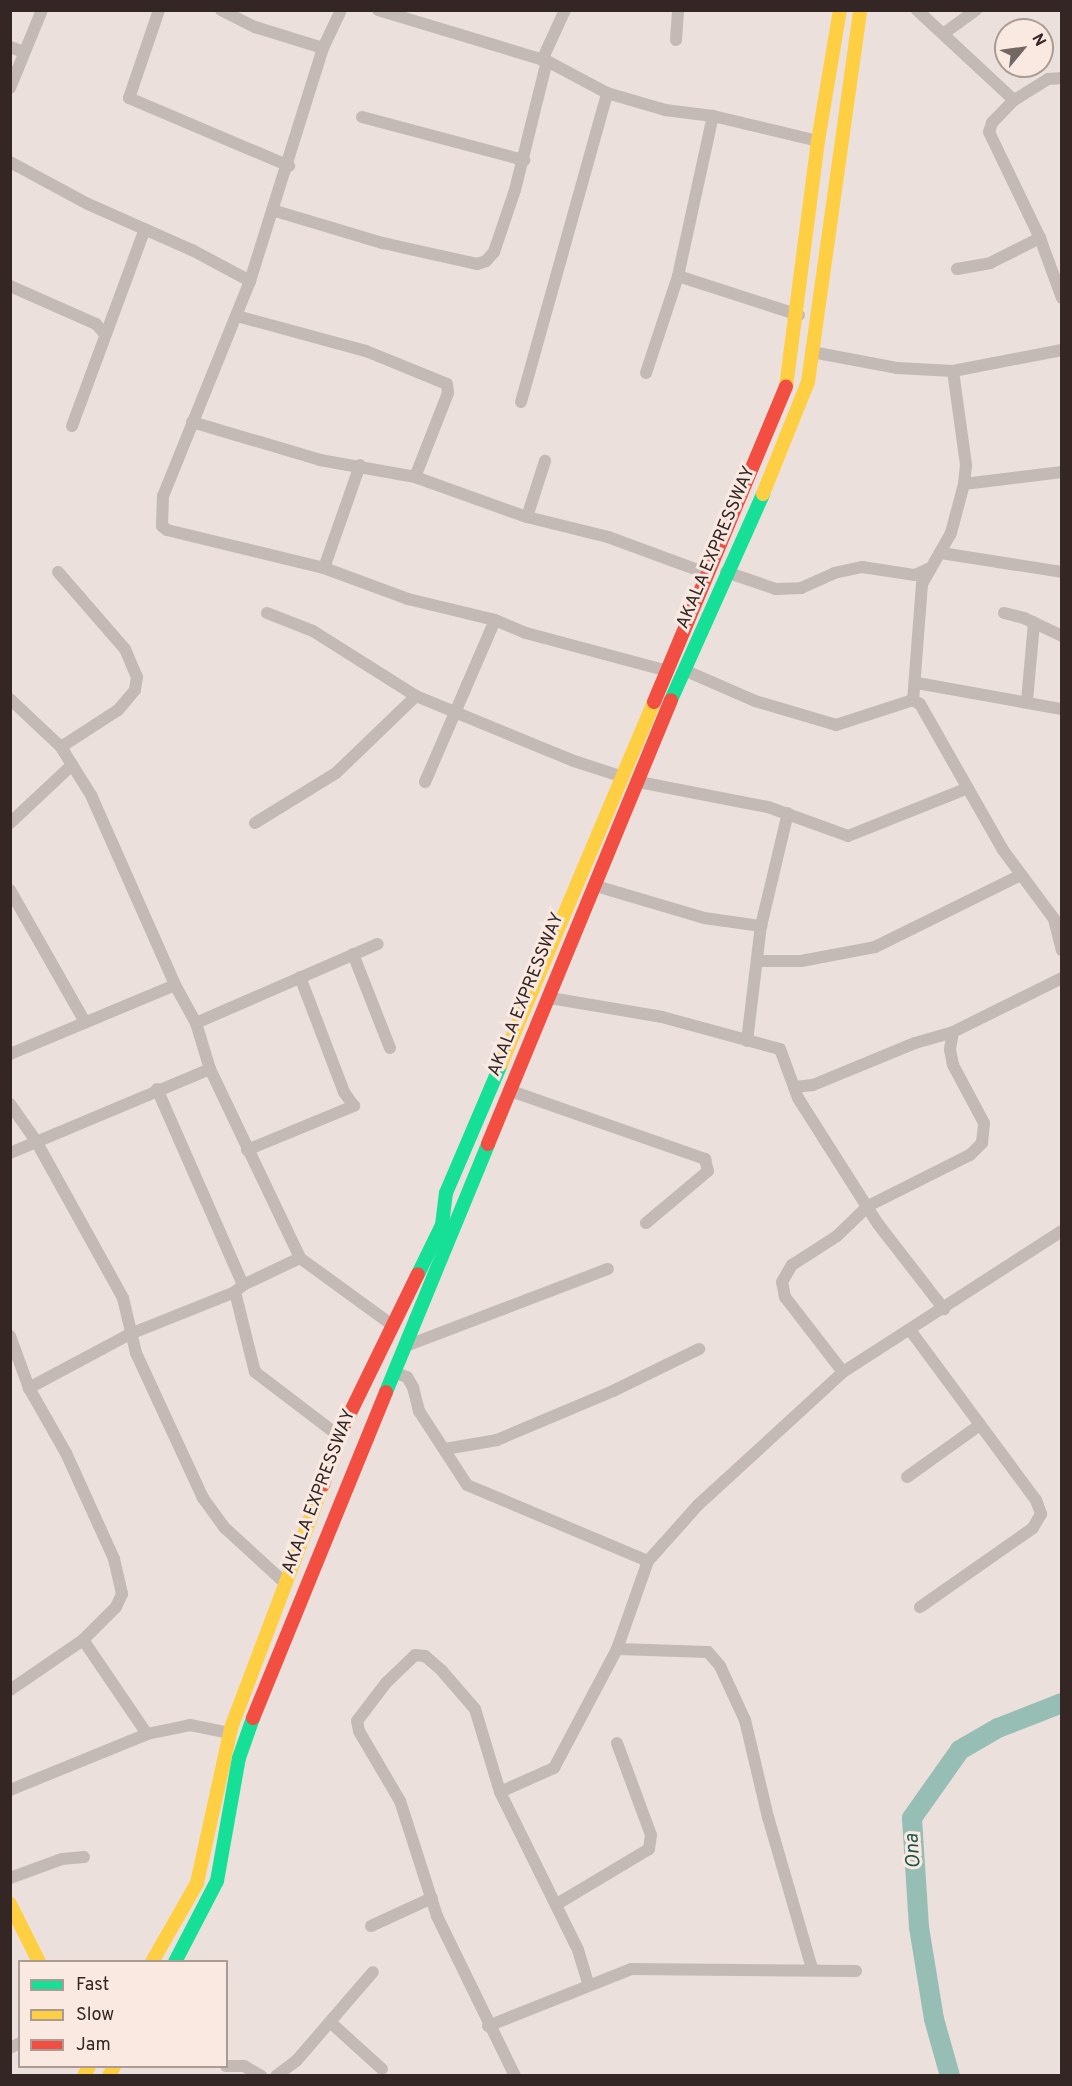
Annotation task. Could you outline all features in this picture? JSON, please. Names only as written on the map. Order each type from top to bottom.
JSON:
[{"type":"main road","name":"AKALA EXPRESSWAY","points":[[153,1960],[197,1883],[205,1860],[230,1732],[318,1501],[337,1441],[391,1324],[442,1225],[446,1193],[664,670],[784,394],[799,315],[818,141],[840,10]]},
{"type":"main road","name":"AKALA EXPRESSWAY","points":[[176,1960],[200,1920],[217,1881],[239,1758],[252,1720],[366,1443],[384,1406],[406,1346],[684,670],[788,437],[808,382],[860,10]]},
{"type":"main road","points":[[642,723],[660,732]]},
{"type":"main road","points":[[359,1393],[384,1406]]},
{"type":"main road","points":[[337,1441],[366,1443]]},
{"type":"main road","points":[[10,1904],[38,1960]]},
{"type":"street","points":[[10,88],[42,10]]},
{"type":"street","points":[[159,10],[129,98],[289,166]]},
{"type":"street","points":[[221,10],[255,27],[323,48]]},
{"type":"street","points":[[340,10],[323,48],[289,166],[272,210],[250,281],[163,496],[162,526],[167,530],[324,568],[408,599],[495,620],[526,633],[664,670]]},
{"type":"street","points":[[378,10],[545,61],[607,93],[665,110],[713,116],[818,141]]},
{"type":"street","points":[[272,210],[383,243],[477,264],[486,261],[494,252],[524,160],[545,61],[566,10]]},
{"type":"street","points":[[676,40],[678,10]]},
{"type":"street","points":[[917,10],[1014,100]]},
{"type":"street","points":[[943,34],[976,10]]},
{"type":"street","points":[[10,47],[24,52]]},
{"type":"street","points":[[1062,78],[1048,79],[1014,100],[992,123],[989,132],[1040,238],[1062,298]]},
{"type":"street","points":[[521,402],[607,93]]},
{"type":"street","points":[[646,373],[678,276],[713,116]]},
{"type":"street","points":[[362,117],[524,160]]},
{"type":"street","points":[[10,162],[88,204],[145,229],[250,281]]},
{"type":"street","points":[[72,426],[102,326],[145,229]]},
{"type":"street","points":[[957,269],[990,263],[1040,238]]},
{"type":"street","points":[[678,276],[799,315]]},
{"type":"street","points":[[10,286],[102,326]]},
{"type":"street","points":[[237,316],[366,351],[447,384],[448,393],[415,477]]},
{"type":"street","points":[[812,352],[897,368],[953,371],[1062,350]]},
{"type":"street","points":[[913,700],[917,683],[922,584],[928,569],[940,553],[958,513],[964,484],[966,465],[953,371]]},
{"type":"street","points":[[192,422],[280,450],[415,477],[527,518],[608,537],[706,573]]},
{"type":"street","points":[[527,518],[545,461]]},
{"type":"street","points":[[324,568],[360,465]]},
{"type":"street","points":[[964,484],[1062,472]]},
{"type":"street","points":[[940,553],[1062,572]]},
{"type":"street","points":[[726,572],[776,589],[801,588],[834,573],[862,567],[915,574],[928,569]]},
{"type":"street","points":[[58,572],[125,649],[137,677],[135,690],[118,710],[61,747]]},
{"type":"street","points":[[1004,613],[1034,622],[1062,636]]},
{"type":"street","points":[[267,614],[313,631],[417,696],[454,709],[477,723],[620,776]]},
{"type":"street","points":[[425,782],[454,709],[468,688],[495,620]]},
{"type":"street","points":[[1027,701],[1034,622]]},
{"type":"street","points":[[684,670],[755,701],[836,725],[913,700],[920,704],[1021,875],[1054,919],[1062,950]]},
{"type":"street","points":[[917,683],[1062,709]]},
{"type":"street","points":[[255,823],[336,773],[417,696]]},
{"type":"street","points":[[10,699],[61,747],[110,832],[175,986],[196,1023],[210,1069],[300,1258],[391,1324]]},
{"type":"street","points":[[10,823],[72,765]]},
{"type":"street","points":[[639,782],[788,813],[837,835],[856,835],[968,788]]},
{"type":"street","points":[[747,1041],[761,926],[788,813]]},
{"type":"street","points":[[758,962],[801,961],[875,947],[1021,875]]},
{"type":"street","points":[[596,886],[704,918],[761,926]]},
{"type":"street","points":[[10,890],[85,1022]]},
{"type":"street","points":[[196,1023],[378,944]]},
{"type":"street","points":[[353,954],[390,1048]]},
{"type":"street","points":[[247,1150],[354,1106],[344,1092],[300,978]]},
{"type":"street","points":[[794,1087],[813,1085],[915,1043],[953,1032],[1062,978]]},
{"type":"street","points":[[10,1054],[175,986]]},
{"type":"street","points":[[550,998],[662,1017],[780,1049],[794,1087],[885,1235],[918,1271],[944,1309]]},
{"type":"street","points":[[843,1372],[785,1297],[782,1282],[792,1265],[837,1236],[868,1206],[970,1155],[982,1143],[984,1123],[953,1065],[950,1049],[953,1032]]},
{"type":"street","points":[[10,1153],[157,1089],[210,1069]]},
{"type":"street","points":[[157,1089],[239,1288],[255,1372],[337,1441]]},
{"type":"street","points":[[511,1091],[705,1159],[708,1171],[646,1223]]},
{"type":"street","points":[[10,1104],[36,1141],[123,1298],[136,1353],[203,1498],[225,1528],[285,1583]]},
{"type":"street","points":[[500,1792],[554,1768],[617,1649],[648,1561],[711,1493],[843,1372],[1062,1231]]},
{"type":"street","points":[[28,1388],[117,1341],[133,1337],[300,1258]]},
{"type":"street","points":[[406,1346],[608,1269]]},
{"type":"street","points":[[910,1330],[1041,1506],[1039,1521],[921,1607]]},
{"type":"street","points":[[10,1336],[28,1388],[66,1453],[120,1579],[122,1594],[116,1607],[83,1640],[10,1690]]},
{"type":"street","points":[[445,1449],[497,1440],[613,1392],[699,1349]]},
{"type":"street","points":[[396,1373],[407,1377],[413,1387],[419,1411],[467,1485],[648,1561]]},
{"type":"street","points":[[907,1477],[980,1425]]},
{"type":"street","points":[[83,1640],[147,1734]]},
{"type":"street","points":[[617,1649],[708,1652],[720,1666],[745,1720],[768,1818],[812,1968]]},
{"type":"street","points":[[515,2076],[488,2026],[432,1898],[400,1801],[374,1761],[357,1721],[386,1683],[415,1655],[424,1656],[442,1671],[475,1709],[500,1792],[557,1904],[578,1950],[589,1985]]},
{"type":"street","points":[[10,1790],[147,1734],[190,1725],[230,1732]]},
{"type":"street","points":[[557,1904],[649,1849],[651,1835],[617,1743]]},
{"type":"street","points":[[10,1878],[62,1859],[84,1857]]},
{"type":"street","points":[[371,1926],[432,1898]]},
{"type":"street","points":[[488,2026],[631,1969],[812,1968],[856,1971]]},
{"type":"street","points":[[276,2076],[297,2060],[372,1972]]},
{"type":"street","points":[[330,2022],[382,2069]]},
{"type":"street","points":[[228,2066],[244,2066],[261,2076]]},
{"type":"waterway","name":"Ona","points":[[950,2076],[934,2019],[919,1927],[912,1818],[960,1750],[998,1728],[1062,1703]]},
{"type":"traffic: fast","points":[[671,700],[763,494]]},
{"type":"traffic: fast","points":[[418,1274],[442,1225],[446,1193],[501,1064]]},
{"type":"traffic: fast","points":[[386,1392],[488,1144]]},
{"type":"traffic: fast","points":[[176,1960],[217,1881],[239,1758],[253,1718]]},
{"type":"traffic: slow","points":[[786,387],[818,141],[840,10]]},
{"type":"traffic: slow","points":[[763,494],[808,382],[860,10]]},
{"type":"traffic: slow","points":[[501,1064],[654,702]]},
{"type":"traffic: slow","points":[[153,1960],[197,1883],[231,1728],[323,1485]]},
{"type":"traffic: slow","points":[[10,1904],[38,1960]]},
{"type":"traffic: slow","points":[[84,2076],[88,2068]]},
{"type":"traffic: slow","points":[[109,2076],[113,2068]]},
{"type":"traffic: jam","points":[[654,702],[786,387]]},
{"type":"traffic: jam","points":[[488,1144],[671,700]]},
{"type":"traffic: jam","points":[[323,1485],[334,1446],[418,1274]]},
{"type":"traffic: jam","points":[[253,1718],[386,1392]]}]
